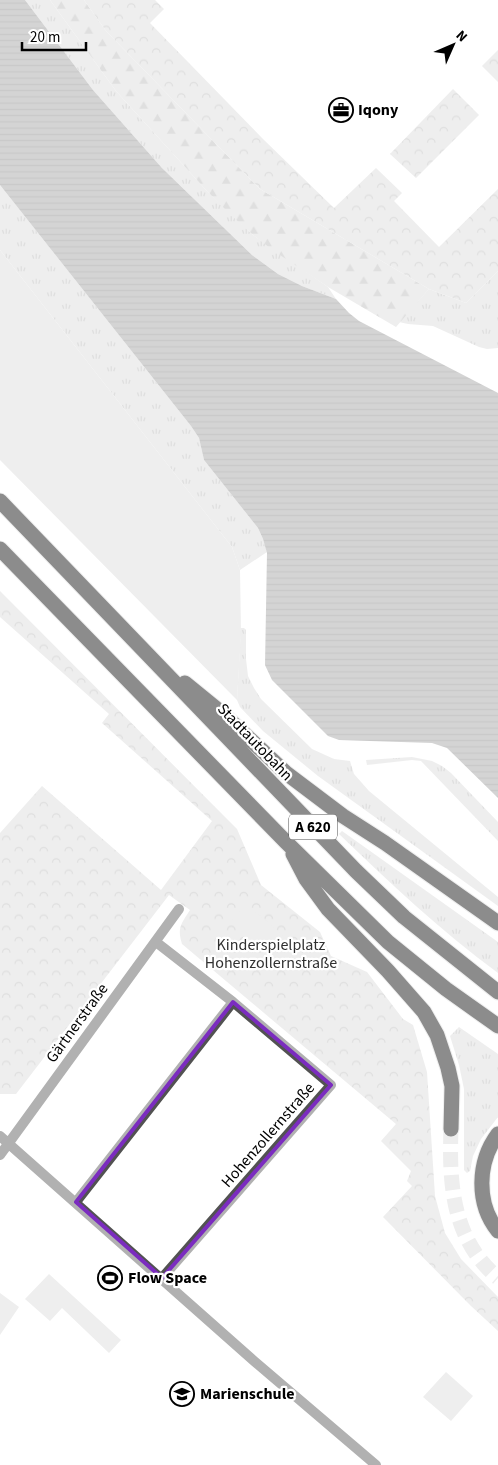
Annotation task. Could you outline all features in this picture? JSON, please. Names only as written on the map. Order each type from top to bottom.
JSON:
[{"type":"highway","name":"Stadtautobahn","points":[[0,501],[356,871],[404,917],[498,992]]},
{"type":"highway","name":"A 620","points":[[0,549],[286,842],[388,942],[446,990],[498,1026]]},
{"type":"highway","points":[[141,648],[223,714],[286,773],[343,816],[385,843],[498,923]]},
{"type":"highway","points":[[286,842],[306,879],[328,909],[388,970],[424,1012],[437,1035],[448,1068],[452,1086],[451,1129]]},
{"type":"highway","points":[[498,1134],[488,1151],[481,1184],[484,1202],[492,1224],[498,1231]]},
{"type":"street","name":"Gärtnerstraße","points":[[0,1155],[179,909]]},
{"type":"street","name":"Hohenzollernstraße","points":[[156,942],[233,1002],[331,1085],[162,1278]]},
{"type":"street","points":[[76,1202],[233,1002]]},
{"type":"street","points":[[0,1136],[254,1361],[376,1465]]},
{"type":"highlighted area","points":[[233,1002],[331,1085],[162,1278],[76,1202]]},
{"type":"green space","points":[[25,0],[50,0],[116,91],[206,190],[253,235],[328,287],[336,299],[302,286],[278,274],[252,255],[162,168],[93,90]]},
{"type":"green space","points":[[50,0],[84,0],[106,31],[260,189],[429,289],[396,327],[328,287],[253,235],[206,190],[116,91]]},
{"type":"green space","points":[[84,0],[155,0],[164,9],[150,23],[263,139],[334,208],[376,168],[402,193],[394,201],[439,247],[498,189],[498,271],[466,303],[429,289],[260,189],[106,31]]},
{"type":"green space","points":[[498,50],[498,82],[482,66]]},
{"type":"green space","points":[[453,89],[479,115],[416,178],[390,154]]},
{"type":"green space","points":[[0,185],[191,426],[199,438],[204,460],[258,528],[267,552],[240,570],[232,547],[0,250]]},
{"type":"green space","points":[[0,250],[232,547],[240,570],[241,635],[237,700],[0,460]]},
{"type":"green space","points":[[498,271],[498,348],[487,349],[479,347],[433,326],[399,322],[429,289],[466,303]]},
{"type":"green space","name":"Kinderspielplatz Hohenzollernstraße","points":[[0,591],[237,829],[261,885],[320,932],[331,956],[367,972],[403,1019],[413,1025],[427,1072],[435,1196],[445,1233],[461,1259],[498,1297],[498,1331],[383,1217],[412,1186],[407,1181],[411,1171],[381,1141],[396,1124],[182,944],[181,926],[190,910],[169,895],[16,1094],[0,1094],[0,833],[42,786],[161,890],[212,821],[102,723],[109,714],[0,617]]},
{"type":"green space","points":[[241,628],[246,630],[248,676],[261,699],[312,749],[334,759],[350,761],[354,774],[369,791],[498,897],[498,906],[318,776],[263,731],[240,707],[237,700]]},
{"type":"green space","points":[[412,757],[432,761],[451,773],[498,822],[498,841],[421,761],[412,760],[367,765],[366,760]]},
{"type":"green space","points":[[342,831],[498,942],[498,973],[456,940],[397,888],[339,834]]},
{"type":"green space","points":[[246,904],[283,935],[269,951],[232,920]]},
{"type":"green space","points":[[459,1027],[498,1054],[498,1117],[481,1139],[473,1156],[470,1171],[467,1173],[464,1170],[464,1089],[450,1036]]},
{"type":"green space","points":[[49,1274],[121,1340],[109,1353],[62,1308],[50,1321],[25,1299]]},
{"type":"green space","points":[[0,1293],[19,1307],[0,1335]]},
{"type":"green space","points":[[446,1372],[473,1396],[451,1421],[423,1397]]},
{"type":"shaded area","points":[[0,0],[25,0],[93,90],[162,168],[252,255],[278,274],[302,286],[336,299],[359,321],[498,393],[498,798],[447,748],[432,743],[339,740],[328,736],[272,680],[265,665],[267,553],[258,528],[204,460],[199,438],[191,426],[0,185]]},
{"type":"tunnel","points":[[451,1129],[451,1170],[456,1210],[471,1246],[483,1263],[498,1278]]},
{"type":"place","name":"Iqony","points":[[341,110]]},
{"type":"place","name":"Flow Space","points":[[110,1278]]},
{"type":"place","name":"Marienschule","points":[[182,1394]]}]
